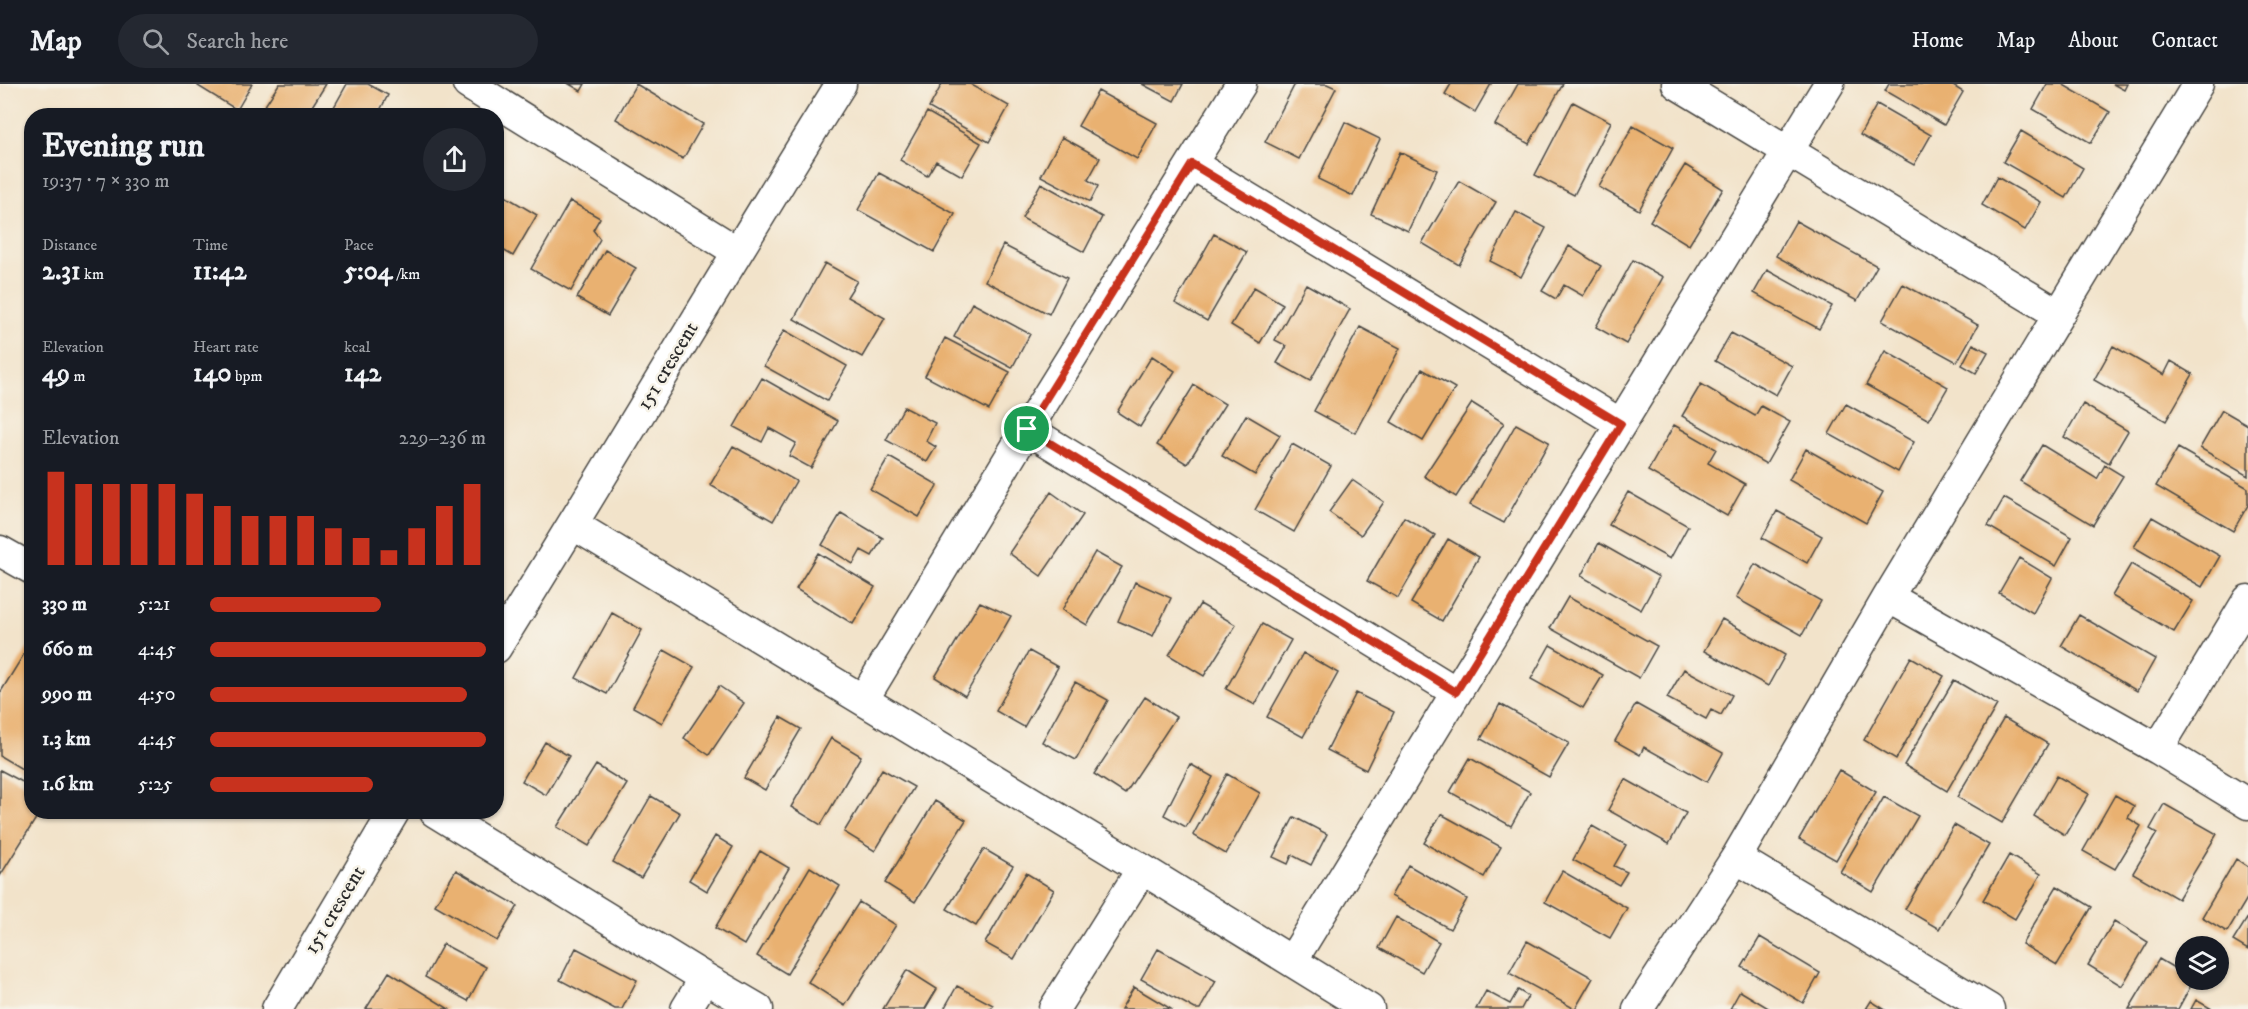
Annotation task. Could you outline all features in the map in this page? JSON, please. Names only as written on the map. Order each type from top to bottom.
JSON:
[{"type":"street","points":[[468,84],[736,251]]},
{"type":"street","name":"151 crescent","points":[[504,635],[574,525],[736,251],[841,84]]},
{"type":"street","points":[[863,700],[1027,429],[1241,84]]},
{"type":"street","points":[[1677,84],[1789,149],[2058,314]]},
{"type":"street","points":[[1292,961],[1829,84]]},
{"type":"street","points":[[1638,1009],[1736,858],[1888,597],[2198,84]]},
{"type":"street","points":[[1192,164],[1621,424]]},
{"type":"street","points":[[1027,429],[1456,692]]},
{"type":"street","points":[[574,525],[1369,1009]]},
{"type":"street","points":[[0,551],[24,564]]},
{"type":"street","points":[[1888,597],[2158,749],[2248,804]]},
{"type":"street","points":[[2158,749],[2248,600]]},
{"type":"street","name":"151 crescent","points":[[277,1009],[390,819]]},
{"type":"street","points":[[446,819],[758,1009]]},
{"type":"street","points":[[1736,858],[1989,1009]]},
{"type":"street","points":[[1054,1009],[1142,869]]},
{"type":"street","points":[[686,1009],[705,978]]},
{"type":"building","points":[[199,84],[252,84],[238,108],[234,108],[198,86]]},
{"type":"building","points":[[279,84],[326,84],[311,108],[264,107]]},
{"type":"building","points":[[347,84],[368,84],[388,95],[381,108],[334,108]]},
{"type":"building","points":[[569,84],[585,84],[581,91]]},
{"type":"building","points":[[636,84],[703,124],[683,159],[616,119]]},
{"type":"building","points":[[942,84],[970,84],[1009,106],[989,142],[929,108]]},
{"type":"building","points":[[1142,84],[1183,84],[1174,101]]},
{"type":"building","points":[[1295,84],[1327,84],[1336,88],[1299,159],[1265,142]]},
{"type":"building","points":[[1451,84],[1491,84],[1475,112],[1445,94]]},
{"type":"building","points":[[1518,84],[1563,84],[1529,144],[1495,125]]},
{"type":"building","points":[[1889,84],[1950,84],[1963,92],[1944,125],[1885,91]]},
{"type":"building","points":[[2047,84],[2062,84],[2110,112],[2091,143],[2033,109]]},
{"type":"building","points":[[2113,84],[2127,84],[2124,90]]},
{"type":"building","points":[[1098,91],[1157,123],[1137,159],[1078,126]]},
{"type":"building","points":[[1573,102],[1611,122],[1574,195],[1535,175]]},
{"type":"building","points":[[1877,104],[1931,135],[1914,165],[1860,135]]},
{"type":"building","points":[[927,112],[981,143],[962,176],[936,161],[927,176],[900,160]]},
{"type":"building","points":[[1345,122],[1380,139],[1353,196],[1318,179]]},
{"type":"building","points":[[1633,126],[1673,148],[1639,210],[1599,187]]},
{"type":"building","points":[[2021,131],[2083,168],[2066,198],[2003,162]]},
{"type":"building","points":[[1062,137],[1100,158],[1088,180],[1098,186],[1090,202],[1041,176]]},
{"type":"building","points":[[1400,152],[1437,170],[1408,231],[1371,214]]},
{"type":"building","points":[[1685,165],[1723,189],[1689,245],[1650,221]]},
{"type":"building","points":[[879,173],[955,214],[934,252],[858,210]]},
{"type":"building","points":[[1997,177],[2041,202],[2025,230],[1982,205]]},
{"type":"building","points":[[1459,181],[1496,202],[1459,265],[1422,243]]},
{"type":"building","points":[[1041,183],[1102,217],[1084,252],[1022,218]]},
{"type":"building","points":[[505,196],[537,215],[513,256],[504,251]]},
{"type":"building","points":[[570,201],[600,218],[593,230],[600,239],[571,291],[531,269]]},
{"type":"building","points":[[1516,212],[1546,228],[1521,277],[1490,261]]},
{"type":"building","points":[[1796,221],[1877,266],[1857,301],[1776,256]]},
{"type":"building","points":[[1214,234],[1247,252],[1207,321],[1175,303]]},
{"type":"building","points":[[1003,245],[1067,278],[1049,314],[985,281]]},
{"type":"building","points":[[1569,246],[1601,266],[1583,296],[1564,285],[1556,299],[1542,291]]},
{"type":"building","points":[[605,250],[636,268],[608,316],[577,298]]},
{"type":"building","points":[[1633,260],[1663,277],[1626,344],[1596,327]]},
{"type":"building","points":[[825,263],[857,281],[847,297],[885,318],[862,357],[794,319]]},
{"type":"building","points":[[1767,270],[1832,306],[1819,329],[1754,293]]},
{"type":"building","points":[[1306,284],[1350,309],[1310,381],[1277,363],[1287,346],[1275,340]]},
{"type":"building","points":[[1903,284],[1978,325],[1957,362],[1882,321]]},
{"type":"building","points":[[1254,287],[1283,304],[1260,343],[1231,325]]},
{"type":"building","points":[[972,303],[1030,334],[1012,368],[954,337]]},
{"type":"building","points":[[1360,327],[1400,348],[1355,433],[1314,411]]},
{"type":"building","points":[[784,330],[847,366],[827,401],[764,366]]},
{"type":"building","points":[[1731,333],[1792,366],[1776,395],[1715,361]]},
{"type":"building","points":[[945,338],[1010,372],[989,410],[925,376]]},
{"type":"building","points":[[1973,344],[1988,352],[1976,373],[1962,365]]},
{"type":"building","points":[[2113,346],[2164,375],[2171,361],[2193,374],[2166,421],[2094,380]]},
{"type":"building","points":[[1885,351],[1948,387],[1929,420],[1866,385]]},
{"type":"building","points":[[1152,356],[1175,371],[1140,427],[1117,412]]},
{"type":"building","points":[[1422,369],[1455,388],[1423,441],[1391,422]]},
{"type":"building","points":[[762,378],[838,421],[811,468],[789,456],[796,443],[769,428],[762,442],[734,427]]},
{"type":"building","points":[[1701,384],[1755,416],[1761,406],[1790,422],[1766,464],[1682,416]]},
{"type":"building","points":[[1194,385],[1225,404],[1187,464],[1157,445]]},
{"type":"building","points":[[1472,403],[1504,423],[1456,497],[1424,476]]},
{"type":"building","points":[[1846,404],[1914,442],[1898,472],[1829,434]]},
{"type":"building","points":[[2083,404],[2128,431],[2109,463],[2064,437]]},
{"type":"building","points":[[904,407],[935,423],[926,441],[936,447],[927,462],[886,440]]},
{"type":"building","points":[[2222,410],[2248,425],[2248,476],[2200,448]]},
{"type":"building","points":[[1246,415],[1280,435],[1255,475],[1222,456]]},
{"type":"building","points":[[1516,424],[1549,442],[1504,523],[1470,505]]},
{"type":"building","points":[[1674,425],[1716,449],[1708,463],[1745,484],[1727,516],[1648,471]]},
{"type":"building","points":[[1292,444],[1331,466],[1294,532],[1255,510]]},
{"type":"building","points":[[2042,445],[2097,479],[2105,465],[2123,476],[2093,525],[2020,481]]},
{"type":"building","points":[[733,446],[796,481],[773,521],[710,485]]},
{"type":"building","points":[[2178,448],[2248,488],[2248,505],[2233,531],[2156,486]]},
{"type":"building","points":[[1806,449],[1883,492],[1866,523],[1789,480]]},
{"type":"building","points":[[889,457],[938,485],[919,517],[870,489]]},
{"type":"building","points":[[1352,480],[1384,502],[1361,535],[1329,512]]},
{"type":"building","points":[[1051,492],[1083,515],[1041,576],[1009,553]]},
{"type":"building","points":[[1628,492],[1688,526],[1670,559],[1609,525]]},
{"type":"building","points":[[2004,498],[2072,537],[2056,566],[1988,526]]},
{"type":"building","points":[[1777,511],[1822,536],[1807,563],[1762,538]]},
{"type":"building","points":[[841,513],[883,538],[872,556],[861,550],[853,564],[822,545]]},
{"type":"building","points":[[1404,517],[1435,535],[1398,598],[1367,581]]},
{"type":"building","points":[[2152,517],[2220,556],[2202,587],[2134,547]]},
{"type":"building","points":[[1448,539],[1479,557],[1442,621],[1411,603]]},
{"type":"building","points":[[1599,543],[1659,577],[1641,610],[1581,576]]},
{"type":"building","points":[[1095,552],[1122,567],[1087,625],[1062,610]]},
{"type":"building","points":[[818,553],[875,587],[853,624],[796,589]]},
{"type":"building","points":[[2019,558],[2052,578],[2033,613],[1999,593]]},
{"type":"building","points":[[1755,564],[1821,601],[1802,635],[1736,598]]},
{"type":"building","points":[[2131,564],[2193,601],[2174,632],[2112,596]]},
{"type":"building","points":[[1135,582],[1171,598],[1153,636],[1118,621]]},
{"type":"building","points":[[1568,597],[1657,646],[1639,678],[1550,628]]},
{"type":"building","points":[[980,602],[1011,616],[965,696],[935,677]]},
{"type":"building","points":[[1200,604],[1236,625],[1204,676],[1169,655]]},
{"type":"building","points":[[612,613],[642,630],[607,694],[576,678]]},
{"type":"building","points":[[2079,615],[2155,659],[2137,691],[2061,646]]},
{"type":"building","points":[[1722,619],[1785,655],[1768,686],[1704,651]]},
{"type":"building","points":[[1262,624],[1291,640],[1255,705],[1226,689]]},
{"type":"building","points":[[1550,645],[1603,675],[1583,708],[1531,679]]},
{"type":"building","points":[[664,650],[694,667],[662,723],[633,707]]},
{"type":"building","points":[[1029,651],[1058,667],[1024,727],[996,711]]},
{"type":"building","points":[[1303,653],[1338,673],[1303,737],[1267,717]]},
{"type":"building","points":[[24,654],[24,770],[0,756],[0,693]]},
{"type":"building","points":[[1911,657],[1944,676],[1896,759],[1864,740]]},
{"type":"building","points":[[1684,669],[1732,695],[1721,715],[1711,710],[1706,719],[1667,698]]},
{"type":"building","points":[[1954,680],[1997,705],[1947,791],[1904,765]]},
{"type":"building","points":[[1075,682],[1108,700],[1076,760],[1042,742]]},
{"type":"building","points":[[719,686],[744,703],[709,755],[684,738]]},
{"type":"building","points":[[1356,693],[1394,712],[1366,770],[1327,750]]},
{"type":"building","points":[[1145,697],[1176,717],[1125,794],[1094,774]]},
{"type":"building","points":[[1500,704],[1569,743],[1549,777],[1481,739]]},
{"type":"building","points":[[1636,704],[1723,753],[1707,782],[1644,747],[1640,755],[1615,741]]},
{"type":"building","points":[[780,717],[801,729],[765,790],[744,778]]},
{"type":"building","points":[[2004,718],[2048,744],[2002,823],[1957,797]]},
{"type":"building","points":[[831,738],[861,756],[821,825],[791,807]]},
{"type":"building","points":[[545,742],[569,756],[546,795],[522,781]]},
{"type":"building","points":[[1470,758],[1530,792],[1511,826],[1450,792]]},
{"type":"building","points":[[1190,764],[1213,777],[1186,827],[1164,815]]},
{"type":"building","points":[[596,765],[627,784],[589,846],[557,827]]},
{"type":"building","points":[[882,769],[914,787],[875,851],[844,832]]},
{"type":"building","points":[[0,770],[24,783],[24,819],[36,819],[0,876]]},
{"type":"building","points":[[1839,770],[1876,792],[1836,860],[1799,839]]},
{"type":"building","points":[[1227,774],[1260,793],[1226,854],[1193,835]]},
{"type":"building","points":[[2057,776],[2089,794],[2065,835],[2034,816]]},
{"type":"building","points":[[1625,779],[1686,813],[1669,844],[1608,810]]},
{"type":"building","points":[[2115,795],[2134,806],[2128,818],[2141,826],[2115,869],[2083,851]]},
{"type":"building","points":[[651,796],[680,813],[641,878],[613,862]]},
{"type":"building","points":[[1884,797],[1918,816],[1873,892],[1840,872]]},
{"type":"building","points":[[935,801],[966,820],[915,902],[885,883]]},
{"type":"building","points":[[2164,804],[2217,834],[2178,899],[2133,873],[2157,833],[2150,829]]},
{"type":"building","points":[[1441,814],[1501,847],[1484,877],[1424,843]]},
{"type":"building","points":[[1294,817],[1327,834],[1311,865],[1292,855],[1288,864],[1273,857]]},
{"type":"building","points":[[1954,825],[1989,845],[1939,929],[1905,909]]},
{"type":"building","points":[[1592,826],[1626,845],[1614,866],[1627,872],[1619,885],[1573,860]]},
{"type":"building","points":[[715,836],[733,847],[707,891],[689,880]]},
{"type":"building","points":[[984,849],[1013,866],[976,926],[947,909]]},
{"type":"building","points":[[760,851],[789,868],[744,945],[715,928]]},
{"type":"building","points":[[2009,855],[2041,874],[2015,919],[1983,900]]},
{"type":"building","points":[[2236,859],[2248,867],[2248,897],[2227,932],[2202,917]]},
{"type":"building","points":[[1408,865],[1467,899],[1450,929],[1391,896]]},
{"type":"building","points":[[810,867],[840,886],[787,974],[757,956]]},
{"type":"building","points":[[456,870],[518,906],[497,941],[435,905]]},
{"type":"building","points":[[1562,871],[1627,908],[1610,938],[1545,902]]},
{"type":"building","points":[[1026,873],[1054,890],[1014,959],[985,943]]},
{"type":"building","points":[[2057,886],[2092,907],[2057,965],[2022,944]]},
{"type":"building","points":[[859,902],[896,925],[845,1006],[808,982]]},
{"type":"building","points":[[1396,917],[1439,942],[1422,972],[1379,948]]},
{"type":"building","points":[[2248,917],[2248,950],[2233,941]]},
{"type":"building","points":[[2114,921],[2148,942],[2122,986],[2088,965]]},
{"type":"building","points":[[1760,937],[1820,973],[1803,1003],[1742,967]]},
{"type":"building","points":[[1527,941],[1593,978],[1575,1009],[1509,973]]},
{"type":"building","points":[[443,944],[486,967],[468,1001],[425,977]]},
{"type":"building","points":[[576,948],[637,980],[622,1009],[615,1009],[560,980]]},
{"type":"building","points":[[1158,949],[1216,981],[1200,1009],[1195,1009],[1141,979]]},
{"type":"building","points":[[2159,959],[2175,968],[2175,990],[2188,990],[2178,1009],[2129,1009]]},
{"type":"building","points":[[907,970],[937,989],[925,1009],[883,1009]]},
{"type":"building","points":[[389,972],[449,1009],[366,1009]]},
{"type":"building","points":[[957,986],[993,1005],[991,1009],[944,1009]]},
{"type":"building","points":[[1134,987],[1171,1009],[1121,1009]]},
{"type":"building","points":[[1518,990],[1528,996],[1521,1009],[1476,1009],[1486,991],[1510,1004]]},
{"type":"building","points":[[1740,991],[1770,1009],[1730,1009]]},
{"type":"building","points":[[2196,1000],[2212,1009],[2191,1009]]},
{"type":"building","points":[[1871,1001],[1884,1009],[1866,1009]]},
{"type":"route","points":[[1192,164],[1621,424],[1456,692],[1027,429],[1192,164]]}]
